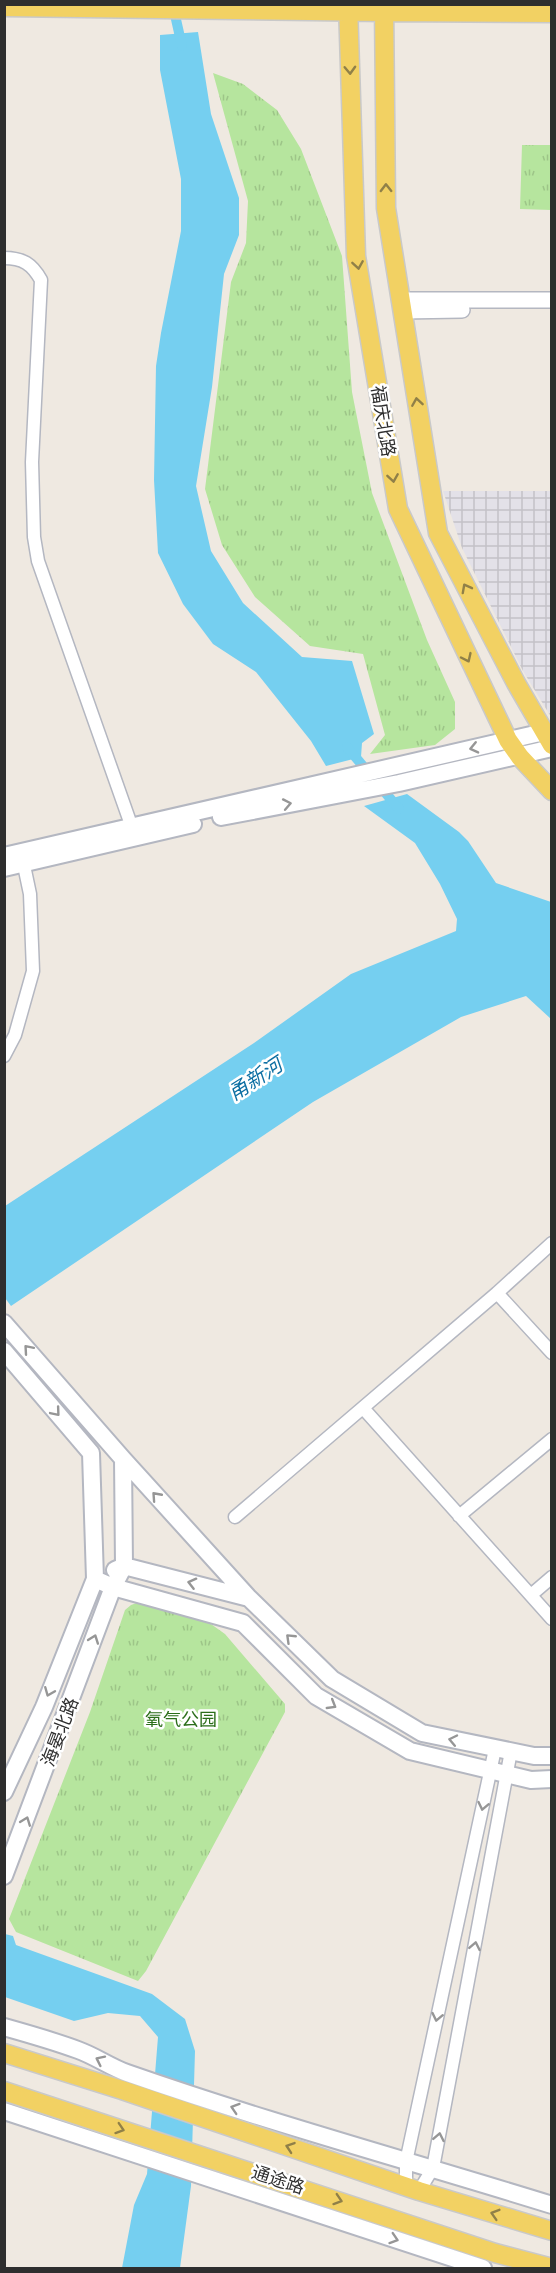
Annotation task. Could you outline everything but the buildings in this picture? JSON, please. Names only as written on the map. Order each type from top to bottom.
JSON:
[{"type":"main road","points":[[4,7],[209,10],[384,8],[552,13]]},
{"type":"main road","name":"福庆北路","points":[[348,8],[356,256],[398,509],[508,740],[520,757],[552,791]]},
{"type":"main road","name":"福庆北路","points":[[384,8],[386,208],[438,533],[516,683],[550,739]]},
{"type":"main road","points":[[15,860],[345,777],[508,740],[550,739]]},
{"type":"main road","points":[[131,832],[399,783],[520,757],[550,739]]},
{"type":"main road","points":[[5,1323],[123,1459],[249,1598],[332,1679],[422,1733],[534,1756],[552,1756]]},
{"type":"main road","points":[[4,1351],[91,1453],[95,1580]]},
{"type":"main road","points":[[123,1459],[124,1566]]},
{"type":"main road","points":[[95,1580],[124,1566],[249,1598]]},
{"type":"main road","name":"海晏北路","points":[[4,1876],[113,1587],[124,1566]]},
{"type":"main road","points":[[95,1580],[243,1623],[316,1696],[410,1751],[531,1780],[552,1779]]},
{"type":"main road","name":"海晏北路","points":[[4,1792],[44,1707],[95,1580]]},
{"type":"main road","points":[[4,2027],[79,2050],[125,2072],[209,2100],[552,2205]]},
{"type":"main road","name":"通途路","points":[[4,2053],[413,2189],[552,2231]]},
{"type":"main road","name":"通途路","points":[[4,2091],[495,2253],[544,2267]]},
{"type":"main road","points":[[4,2111],[483,2268]]},
{"type":"street","points":[[4,258],[24,260],[34,268],[40,280],[32,510],[38,561],[131,832]]},
{"type":"street","points":[[402,306],[552,300]]},
{"type":"street","points":[[402,306],[552,307]]},
{"type":"street","points":[[4,1041],[24,976],[26,906],[15,860]]},
{"type":"street","points":[[4,1056],[15,1035],[33,971],[30,894],[15,860]]},
{"type":"street","points":[[235,1517],[497,1293],[552,1243]]},
{"type":"street","points":[[497,1293],[552,1353]]},
{"type":"street","points":[[363,1408],[552,1619]]},
{"type":"street","points":[[459,1516],[552,1439]]},
{"type":"street","points":[[531,1595],[552,1577]]},
{"type":"street","points":[[413,2189],[433,2168],[503,1750]]},
{"type":"street","points":[[413,2189],[406,2162],[499,1772]]},
{"type":"shaded area","points":[[443,491],[551,491],[551,717],[523,671],[462,548]]},
{"type":"green space","points":[[213,73],[243,84],[277,110],[301,149],[342,256],[352,392],[372,493],[427,640],[455,702],[455,729],[435,745],[370,754],[385,735],[363,654],[310,646],[255,597],[222,545],[205,489],[231,282],[246,243],[248,201]]},
{"type":"green space","points":[[522,145],[551,145],[551,210],[520,209]]},
{"type":"green space","name":"氧气公园","points":[[159,1595],[177,1600],[225,1634],[285,1704],[285,1712],[146,1971],[138,1981],[16,1932],[9,1919],[90,1712],[125,1610],[131,1605]]},
{"type":"water","points":[[198,32],[211,114],[239,198],[239,235],[224,274],[212,387],[196,486],[211,551],[243,603],[302,657],[352,661],[374,734],[362,743],[361,757],[326,766],[311,741],[256,672],[213,644],[183,604],[158,553],[154,480],[156,366],[181,231],[181,179],[160,70],[160,35]]},
{"type":"water","name":"甬新河","points":[[407,794],[468,841],[496,883],[551,902],[551,1019],[526,996],[461,1017],[313,1102],[11,1306],[5,1298],[5,1206],[254,1043],[351,974],[456,931],[457,919],[440,884],[415,843],[364,806]]},
{"type":"water","points":[[5,1934],[13,1936],[16,1945],[152,1994],[185,2019],[195,2051],[191,2186],[180,2268],[122,2268],[134,2205],[147,2174],[158,2037],[140,2016],[108,2013],[74,2021],[5,1997]]},
{"type":"waterway","points":[[173,6],[182,46]]},
{"type":"waterway","points":[[347,747],[399,809]]}]
